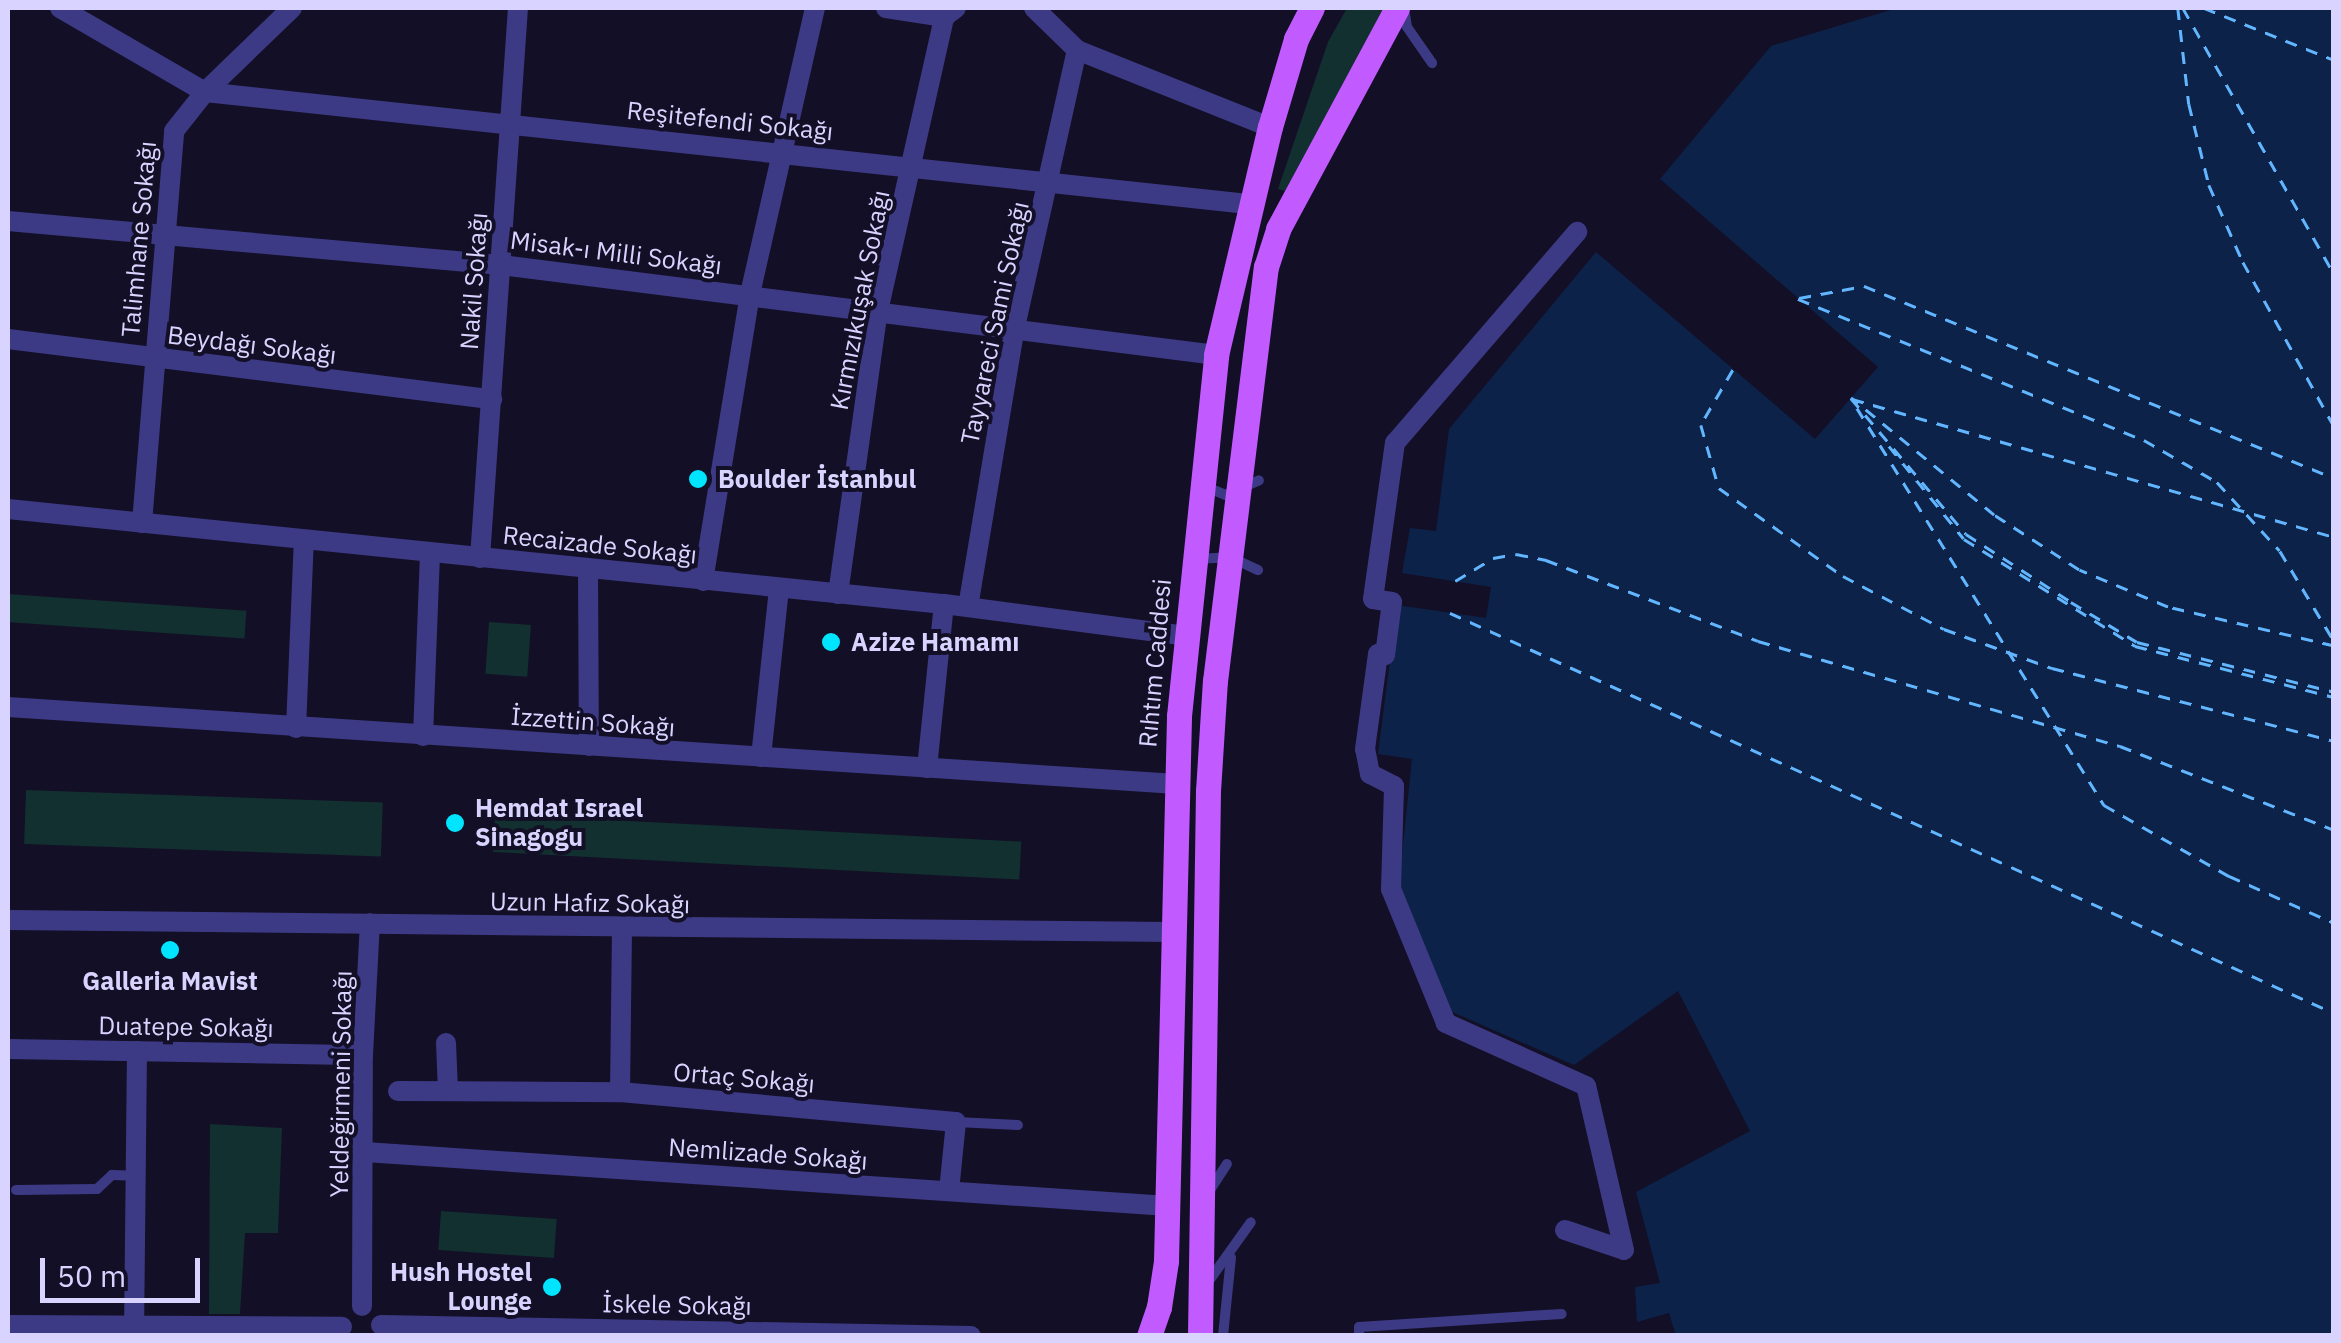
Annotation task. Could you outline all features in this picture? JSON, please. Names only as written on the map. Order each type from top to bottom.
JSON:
[{"type":"main road","name":"Rıhtım Caddesi","points":[[1148,1336],[1159,1307],[1168,1206],[1176,784],[1186,636],[1216,354],[1248,204],[1296,38],[1312,8]]},
{"type":"main road","points":[[1200,1336],[1208,791],[1230,557],[1248,486],[1266,267],[1278,228],[1401,8]]},
{"type":"street","points":[[60,8],[206,92]]},
{"type":"street","name":"Talimhane Sokağı","points":[[142,523],[174,131],[206,92],[292,8]]},
{"type":"street","name":"Nakil Sokağı","points":[[480,558],[518,8]]},
{"type":"street","points":[[703,580],[750,294],[815,8]]},
{"type":"street","points":[[886,8],[950,12]]},
{"type":"street","points":[[1034,8],[1077,50],[1216,100],[1270,127]]},
{"type":"street","name":"Kırmızıkuşak Sokağı","points":[[838,594],[878,312],[950,12]]},
{"type":"street","name":"Tayyareci Sami Sokağı","points":[[968,607],[1014,326],[1051,179],[1077,50]]},
{"type":"street","name":"Reşitefendi Sokağı","points":[[206,92],[912,164],[1248,204]]},
{"type":"street","name":"Misak-ı Milli Sokağı","points":[[8,221],[500,265],[1216,354]]},
{"type":"street","points":[[1565,1230],[1624,1250],[1586,1086],[1446,1023],[1391,889],[1394,786],[1370,774],[1365,749],[1378,654],[1385,655],[1392,602],[1373,599],[1395,443],[1577,232]]},
{"type":"street","name":"Beydağı Sokağı","points":[[8,339],[492,399]]},
{"type":"street","name":"Recaizade Sokağı","points":[[8,509],[944,604],[1186,636]]},
{"type":"street","points":[[296,728],[304,540]]},
{"type":"street","points":[[423,736],[430,552]]},
{"type":"street","points":[[588,569],[589,746]]},
{"type":"street","points":[[760,757],[778,588]]},
{"type":"street","points":[[927,768],[944,604]]},
{"type":"street","name":"İzzettin Sokağı","points":[[8,707],[1176,784]]},
{"type":"street","name":"Uzun Hafız Sokağı","points":[[8,920],[1172,932]]},
{"type":"street","name":"Yeldeğirmeni Sokağı","points":[[362,1306],[363,1054],[370,923]]},
{"type":"street","points":[[620,1092],[622,929]]},
{"type":"street","points":[[446,1043],[448,1091]]},
{"type":"street","name":"Duatepe Sokağı","points":[[8,1049],[363,1054]]},
{"type":"street","points":[[134,1331],[136,1051]]},
{"type":"street","name":"Ortaç Sokağı","points":[[398,1091],[620,1092],[956,1122]]},
{"type":"street","points":[[950,1191],[956,1122]]},
{"type":"street","name":"Nemlizade Sokağı","points":[[364,1152],[1168,1206]]},
{"type":"street","points":[[8,1326],[134,1331],[344,1331],[346,1314],[362,1306],[378,1314],[380,1330]]},
{"type":"street","name":"İskele Sokağı","points":[[380,1330],[971,1336]]},
{"type":"lane","points":[[1401,8],[1407,28],[1432,63]]},
{"type":"lane","points":[[1202,484],[1214,493],[1248,486]]},
{"type":"lane","points":[[1194,559],[1230,557],[1258,570]]},
{"type":"lane","points":[[956,1122],[1018,1125]]},
{"type":"lane","points":[[1202,1204],[1227,1164]]},
{"type":"lane","points":[[16,1190],[97,1189],[112,1175],[136,1176]]},
{"type":"lane","points":[[1200,1294],[1251,1222]]},
{"type":"lane","points":[[1223,1336],[1231,1254]]},
{"type":"lane","points":[[1359,1336],[1358,1327],[1562,1314]]},
{"type":"green space","points":[[1347,8],[1384,8],[1285,191],[1278,189],[1328,42]]},
{"type":"green space","points":[[8,594],[246,611],[244,639],[8,622]]},
{"type":"green space","points":[[489,622],[531,625],[527,677],[485,674]]},
{"type":"green space","points":[[26,790],[383,802],[381,856],[24,844]]},
{"type":"green space","points":[[495,814],[1021,842],[1019,880],[493,852]]},
{"type":"green space","points":[[210,1124],[282,1128],[278,1233],[245,1233],[240,1314],[209,1314]]},
{"type":"green space","points":[[441,1211],[557,1219],[554,1258],[438,1250]]},
{"type":"water","points":[[1897,8],[2333,8],[2333,1335],[1676,1336],[1669,1313],[1637,1322],[1635,1287],[1660,1283],[1636,1192],[1750,1131],[1678,991],[1574,1065],[1452,1012],[1399,883],[1412,759],[1378,754],[1397,605],[1486,618],[1491,587],[1402,573],[1410,528],[1436,531],[1449,429],[1596,252],[1815,439],[1878,367],[1660,179],[1771,46]]},
{"type":"ferry route","points":[[2178,8],[2189,104],[2209,185],[2243,262],[2334,426]]},
{"type":"ferry route","points":[[2183,8],[2334,274]]},
{"type":"ferry route","points":[[2204,8],[2334,60]]},
{"type":"ferry route","points":[[1799,298],[1864,286],[2334,478]]},
{"type":"ferry route","points":[[1798,299],[2144,440],[2217,482],[2280,551],[2334,641]]},
{"type":"ferry route","points":[[1733,370],[1701,425],[1719,488],[1843,576],[1944,629],[2052,668],[2334,741]]},
{"type":"ferry route","points":[[2334,646],[2168,607],[2079,570],[1994,515],[1851,398],[1966,534],[2071,602],[2137,642],[2334,692]]},
{"type":"ferry route","points":[[1852,399],[2334,537]]},
{"type":"ferry route","points":[[1857,408],[2104,805],[2229,876],[2334,923]]},
{"type":"ferry route","points":[[1889,446],[1964,539],[2135,646],[2334,697]]},
{"type":"ferry route","points":[[1455,581],[1493,558],[1516,554],[1546,560],[1758,641],[2120,746],[2334,830]]},
{"type":"ferry route","points":[[1450,613],[2334,1013]]},
{"type":"place","name":"Boulder İstanbul","points":[[698,479]]},
{"type":"place","name":"Azize Hamamı","points":[[831,642]]},
{"type":"place","name":"Hemdat Israel Sinagogu","points":[[455,823]]},
{"type":"place","name":"Galleria Mavist","points":[[170,950]]},
{"type":"place","name":"Hush Hostel Lounge","points":[[552,1287]]}]
